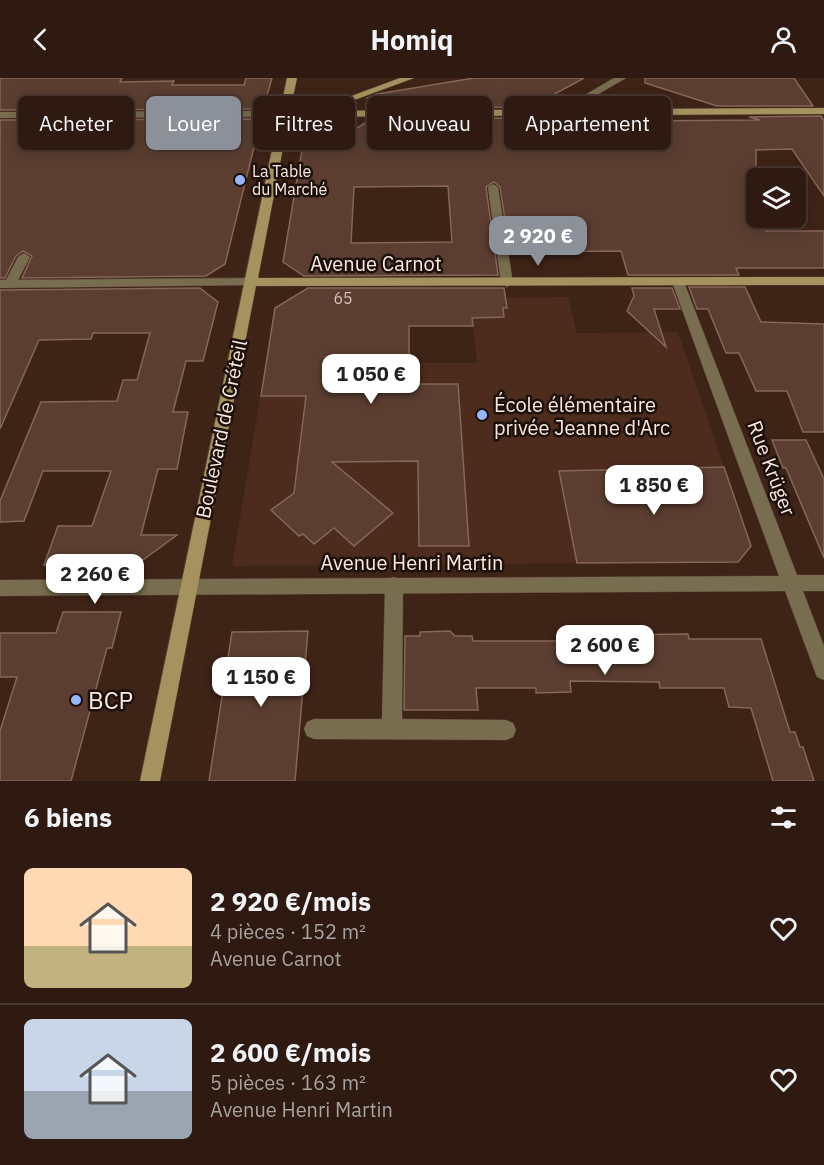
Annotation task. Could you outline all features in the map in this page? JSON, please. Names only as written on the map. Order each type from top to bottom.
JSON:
[{"type":"street","name":"Boulevard de Créteil","points":[[288,96],[292,78]]},
{"type":"street","points":[[355,98],[409,78]]},
{"type":"street","points":[[589,96],[621,78]]},
{"type":"street","points":[[671,112],[824,111]]},
{"type":"street","points":[[355,113],[504,112]]},
{"type":"street","points":[[0,115],[253,114]]},
{"type":"street","name":"Boulevard de Créteil","points":[[150,781],[278,150]]},
{"type":"street","points":[[493,187],[507,282]]},
{"type":"street","points":[[5,284],[24,256]]},
{"type":"street","name":"Avenue Carnot","points":[[5,284],[824,281]]},
{"type":"street","name":"Rue Krüger","points":[[678,282],[824,671]]},
{"type":"street","name":"Avenue Henri Martin","points":[[0,588],[824,583]]},
{"type":"street","points":[[392,730],[394,585]]},
{"type":"street","points":[[314,729],[506,730]]},
{"type":"shaded area","name":"École élémentaire privée Jeanne d'Arc","points":[[568,297],[577,333],[678,332],[751,546],[738,562],[232,566],[275,308],[290,299],[397,298],[397,363],[477,363],[470,298]]},
{"type":"building","points":[[0,78],[122,78],[120,82],[174,81],[172,85],[244,85],[246,78],[272,78],[267,96],[253,96],[253,109],[241,109],[241,96],[146,96],[146,109],[134,109],[134,96],[18,96],[18,110],[0,110]]},
{"type":"building","points":[[474,78],[584,78],[551,96],[504,96],[504,107],[492,107],[492,96],[372,96]]},
{"type":"building","points":[[645,78],[794,78],[813,106],[717,106],[645,83]]},
{"type":"building","points":[[821,116],[824,121],[824,196],[792,149],[756,150],[756,168],[746,168],[746,228],[764,228],[766,231],[824,231],[824,268],[736,268],[739,275],[628,275],[621,251],[510,252],[500,187],[494,182],[486,187],[498,275],[304,276],[283,262],[302,150],[355,150],[355,129],[367,122],[367,150],[492,150],[492,118],[504,118],[504,150],[671,150],[671,121],[760,120],[749,117]],"holes":[[[448,186],[452,242],[351,243],[354,187]]]},
{"type":"building","points":[[134,119],[146,119],[146,150],[241,150],[241,119],[253,119],[253,150],[225,264],[206,276],[22,278],[32,256],[23,251],[16,256],[5,278],[0,278],[0,120],[18,120],[18,150],[134,150]]},
{"type":"building","points":[[689,287],[745,287],[761,322],[824,324],[824,432],[803,432],[787,391],[756,391],[739,353],[726,353],[708,309],[697,309]]},
{"type":"building","points":[[200,288],[218,302],[203,361],[186,361],[173,412],[188,412],[177,469],[158,469],[141,535],[177,535],[136,565],[44,565],[58,526],[92,526],[111,471],[43,471],[24,521],[0,522],[0,501],[41,402],[117,401],[123,380],[137,380],[150,333],[93,333],[91,339],[39,340],[0,429],[0,290]]},
{"type":"building","points":[[308,288],[504,288],[507,308],[503,308],[504,317],[472,318],[473,326],[409,326],[409,384],[458,384],[469,546],[419,546],[418,461],[332,462],[393,513],[354,546],[334,528],[314,544],[303,534],[299,536],[271,510],[294,493],[306,396],[261,396],[275,308]]},
{"type":"building","points":[[632,288],[672,288],[680,309],[654,309],[666,347],[627,311],[634,296]]},
{"type":"building","points":[[772,440],[806,440],[824,479],[824,558],[786,468],[783,468]]},
{"type":"building","points":[[724,467],[751,546],[738,562],[577,563],[559,471]]},
{"type":"building","points":[[63,612],[121,612],[112,648],[107,648],[71,781],[0,781],[0,731],[17,677],[0,677],[0,633],[56,633]]},
{"type":"building","points":[[308,631],[295,781],[209,781],[232,632]]},
{"type":"building","points":[[450,631],[455,636],[472,636],[473,641],[614,641],[613,635],[688,634],[689,639],[761,639],[790,732],[795,732],[800,747],[803,747],[814,781],[773,781],[751,708],[729,707],[724,688],[660,688],[659,682],[570,681],[571,692],[536,693],[536,688],[476,688],[478,710],[404,710],[405,636],[420,636],[420,632]]},
{"type":"place","name":"La Table du Marché","points":[[240,180]]},
{"type":"place","name":"École élémentaire privée Jeanne d'Arc","points":[[482,415]]},
{"type":"place","name":"BCP","points":[[76,700]]}]
